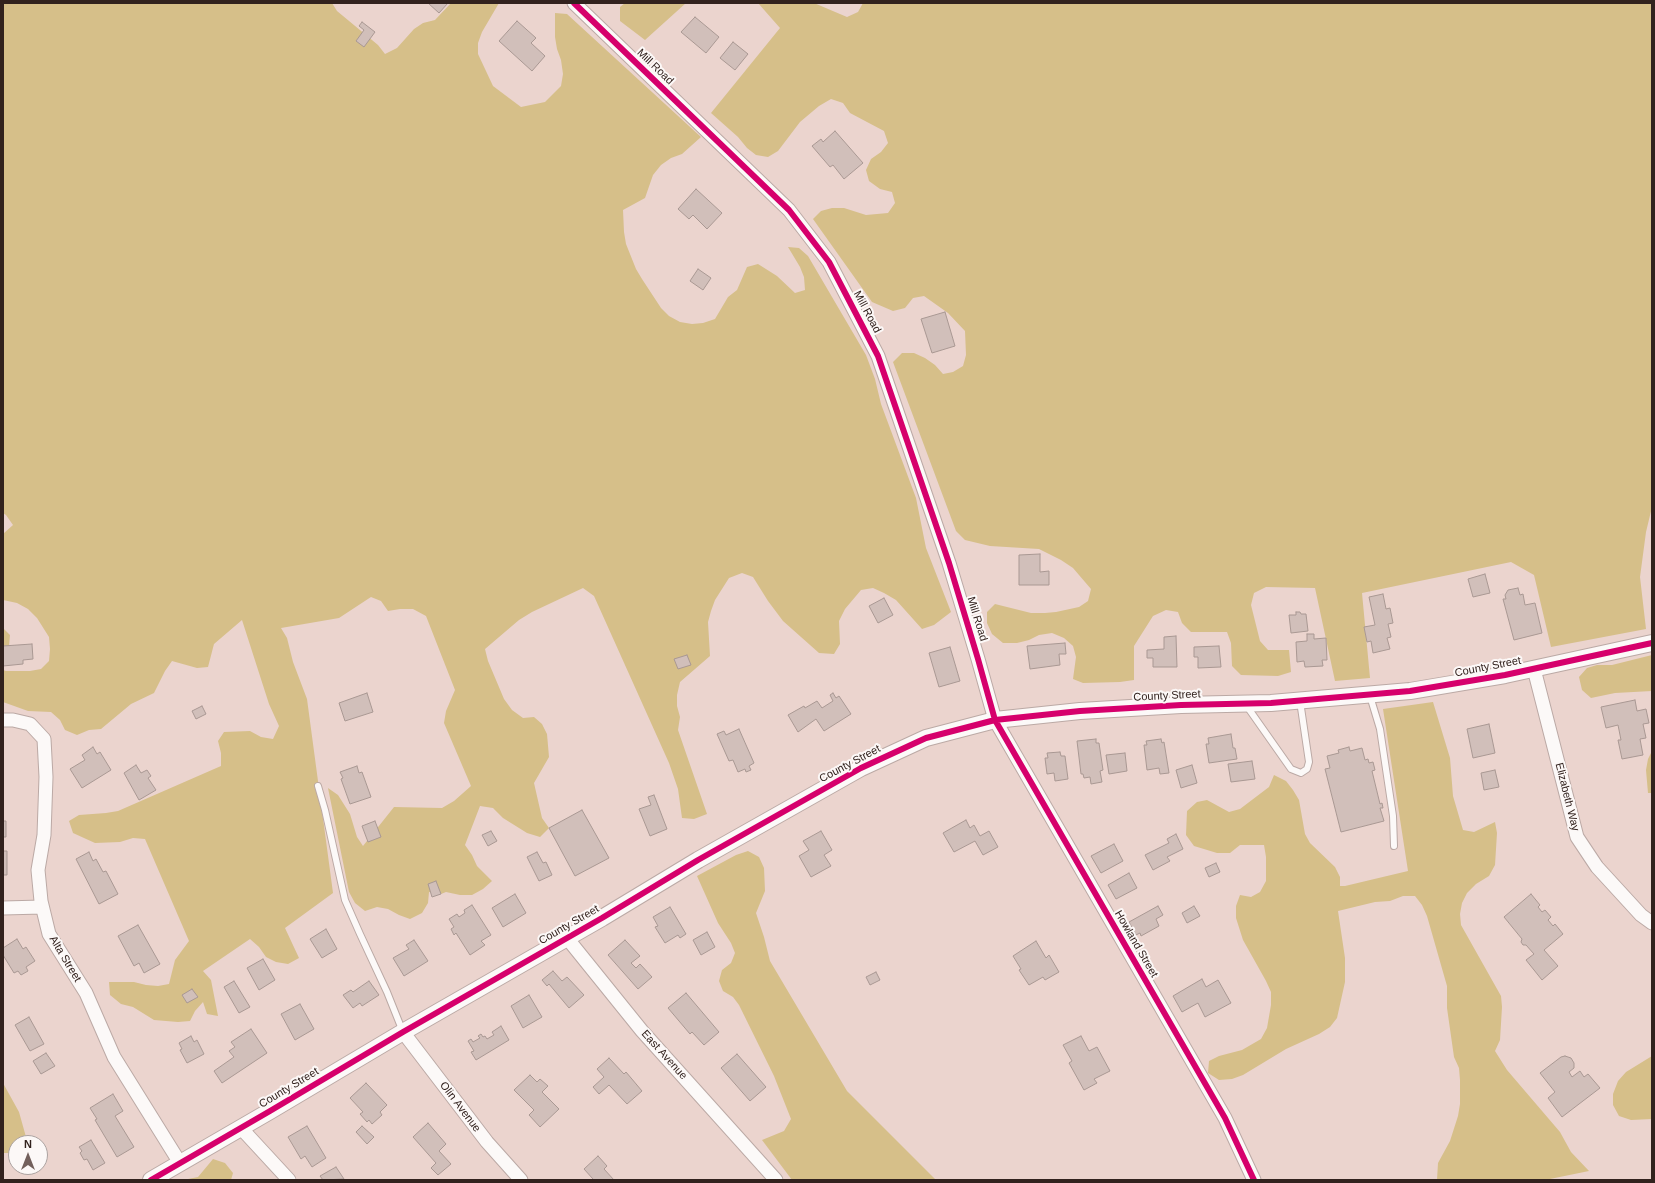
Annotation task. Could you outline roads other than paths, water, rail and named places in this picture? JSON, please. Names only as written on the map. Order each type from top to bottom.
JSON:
[{"type":"street","name":"Mill Road","points":[[574,3],[789,210],[829,262],[878,356],[951,569],[995,720]]},
{"type":"street","name":"County Street","points":[[150,1180],[567,938],[698,860],[862,768],[926,738],[995,720],[1080,711],[1300,700],[1410,692],[1505,675],[1652,643]]},
{"type":"street","name":"Elizabeth Way","points":[[1534,669],[1577,837],[1597,867],[1641,915],[1652,923]]},
{"type":"street","name":"Alta Street","points":[[3,720],[13,720],[30,724],[44,739],[46,778],[44,835],[38,870],[42,907],[49,934],[86,993],[114,1057],[180,1163]]},
{"type":"street","name":"Howland Street","points":[[995,720],[1225,1118],[1254,1180]]},
{"type":"street","points":[[3,908],[42,907]]},
{"type":"street","name":"East Avenue","points":[[567,938],[642,1030],[776,1180]]},
{"type":"street","name":"Olin Avenue","points":[[403,1032],[487,1142],[522,1180]]},
{"type":"street","points":[[241,1128],[289,1180]]},
{"type":"lane","points":[[1369,694],[1380,729],[1393,816],[1394,846]]},
{"type":"lane","points":[[1246,703],[1291,769],[1301,773],[1307,769],[1309,762],[1300,700]]},
{"type":"lane","points":[[318,786],[346,900],[403,1032]]}]
